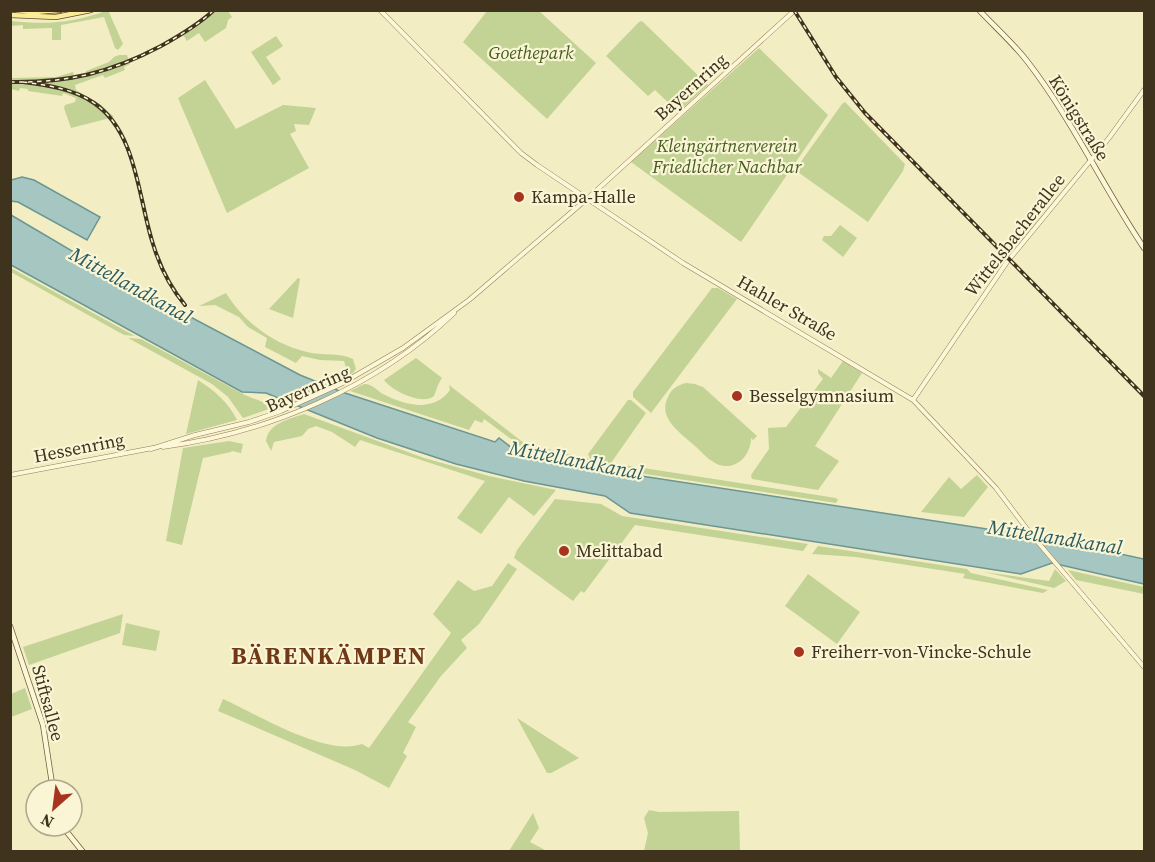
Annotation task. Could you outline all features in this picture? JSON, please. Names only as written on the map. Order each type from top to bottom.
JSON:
[{"type":"main road","points":[[16,10],[60,10]]},
{"type":"main road","points":[[10,15],[56,17],[91,10]]},
{"type":"main road","name":"Königstraße","points":[[979,10],[1026,59],[1073,129],[1113,201],[1144,248]]},
{"type":"main road","name":"Stiftsallee","points":[[10,626],[43,725],[50,778]]},
{"type":"main road","points":[[72,838],[83,852]]},
{"type":"street","name":"Hahler Straße","points":[[380,10],[521,153],[683,263],[913,400],[996,488],[1030,533],[1144,666]]},
{"type":"street","name":"Bayernring","points":[[249,428],[293,413],[349,387],[411,350],[435,332],[461,306],[588,198],[795,10]]},
{"type":"street","name":"Wittelsbacherallee","points":[[913,400],[1007,262],[1091,160],[1144,90]]},
{"type":"street","name":"Bayernring","points":[[249,422],[281,411],[341,384],[382,362],[461,306]]},
{"type":"street","name":"Hessenring","points":[[152,449],[195,435],[249,422]]},
{"type":"street","name":"Hessenring","points":[[10,475],[181,445],[249,428]]},
{"type":"green space","points":[[108,10],[123,44],[118,50],[115,48],[104,17],[61,25],[61,40],[52,40],[52,28],[23,29],[23,25],[11,26],[11,21],[60,22],[84,18]]},
{"type":"green space","points":[[216,10],[228,11],[232,17],[228,20],[226,28],[205,42],[199,33],[187,41],[183,35]]},
{"type":"green space","name":"Goethepark","points":[[487,11],[539,11],[596,63],[547,119],[463,42]]},
{"type":"green space","points":[[642,21],[708,85],[678,112],[655,90],[648,96],[606,56]]},
{"type":"green space","points":[[276,36],[283,46],[266,57],[281,79],[273,85],[251,52]]},
{"type":"green space","name":"Kleingärtnerverein Friedlicher Nachbar","points":[[759,48],[828,115],[741,242],[631,162]]},
{"type":"green space","points":[[119,55],[127,55],[130,64],[124,67],[125,70],[105,78],[103,75],[75,85],[76,90],[100,104],[114,117],[71,128],[64,108],[65,105],[75,102],[76,98],[63,93],[62,96],[28,91],[28,89],[20,88],[19,91],[11,89],[11,78],[56,77],[73,72],[74,76],[86,73]]},
{"type":"green space","points":[[205,80],[236,129],[283,105],[316,108],[309,125],[294,124],[296,131],[290,134],[309,168],[227,213],[178,98]]},
{"type":"green space","points":[[845,102],[905,164],[903,171],[868,222],[795,170]]},
{"type":"green space","points":[[840,225],[857,238],[843,257],[822,240],[824,236],[831,236]]},
{"type":"green space","points":[[10,268],[135,336],[124,335],[11,272]]},
{"type":"green space","points":[[298,278],[300,279],[293,318],[269,309]]},
{"type":"green space","points":[[712,288],[718,288],[737,299],[651,413],[633,397],[633,392]]},
{"type":"green space","points":[[226,293],[241,313],[271,337],[307,352],[353,359],[356,369],[353,373],[329,385],[332,376],[346,368],[344,361],[320,360],[302,356],[296,363],[265,347],[267,338],[248,327],[239,317],[215,305],[199,306]]},
{"type":"green space","points":[[128,338],[141,339],[245,395],[265,403],[274,401],[283,404],[243,418],[228,397],[212,384]]},
{"type":"green space","points":[[416,358],[442,378],[434,396],[429,399],[407,396],[384,380]]},
{"type":"green space","points":[[843,361],[862,373],[815,446],[839,461],[818,490],[752,479],[751,475],[769,449],[768,428],[786,427],[823,379],[818,369],[831,378]]},
{"type":"green space","points":[[198,380],[220,397],[237,420],[186,434]]},
{"type":"green space","points":[[686,383],[703,387],[757,436],[753,440],[751,438],[748,451],[741,461],[730,466],[717,464],[705,456],[672,424],[665,405],[669,394],[678,386]]},
{"type":"green space","points":[[364,384],[370,385],[393,399],[420,405],[436,402],[444,397],[450,390],[449,385],[524,443],[576,456],[577,463],[527,451],[484,419],[482,423],[475,420],[469,430],[350,391]]},
{"type":"green space","points":[[628,400],[646,413],[611,463],[838,500],[836,503],[580,464],[583,458],[590,459],[588,454]]},
{"type":"green space","points":[[304,414],[424,458],[489,476],[556,490],[534,516],[509,497],[481,534],[457,518],[485,481],[360,440],[355,447],[332,432],[316,426],[308,429],[302,436],[274,442],[271,451],[266,441],[271,430],[286,420]]},
{"type":"green space","points":[[229,441],[243,444],[241,453],[232,451],[203,458],[182,545],[166,541],[183,448]]},
{"type":"green space","points":[[977,475],[988,487],[964,517],[921,512],[949,477],[961,489]]},
{"type":"green space","name":"Melittabad","points":[[555,499],[601,504],[622,516],[808,544],[803,551],[635,525],[584,593],[581,591],[573,601],[514,558],[517,550]]},
{"type":"green space","points":[[818,546],[967,569],[971,573],[1048,590],[1043,593],[963,578],[965,574],[856,557],[812,554]]},
{"type":"green space","points":[[508,563],[517,569],[479,624],[461,640],[467,648],[441,676],[408,722],[416,727],[403,753],[407,756],[389,788],[355,770],[218,711],[223,699],[291,732],[311,739],[329,745],[362,744],[369,748],[451,633],[433,614],[458,580],[474,591],[492,586]]},
{"type":"green space","points":[[1055,569],[1066,581],[1054,588],[984,572],[1049,581]]},
{"type":"green space","points":[[1068,570],[1144,587],[1144,594],[1076,580]]},
{"type":"green space","points":[[808,574],[860,612],[837,644],[785,606]]},
{"type":"green space","points":[[123,614],[120,633],[29,665],[23,647]]},
{"type":"green space","points":[[126,623],[160,631],[156,651],[122,645]]},
{"type":"green space","points":[[25,688],[32,709],[11,717],[11,694]]},
{"type":"green space","points":[[517,718],[579,758],[547,773]]},
{"type":"green space","points":[[649,810],[659,812],[739,811],[740,851],[644,851],[648,833],[644,818]]},
{"type":"green space","points":[[533,813],[539,828],[530,842],[547,851],[509,851]]},
{"type":"water","points":[[22,177],[34,180],[100,217],[87,240],[18,202],[11,201],[11,180]]},
{"type":"water","points":[[11,215],[128,284],[300,375],[342,392],[495,442],[499,438],[521,455],[576,466],[1046,538],[1144,559],[1144,584],[1052,563],[1021,574],[630,513],[605,496],[524,481],[456,464],[377,438],[266,393],[242,392],[11,265]]},
{"type":"railway","points":[[10,82],[50,81],[106,70],[161,46],[214,10]]},
{"type":"railway","points":[[794,10],[836,77],[865,113],[1144,396]]},
{"type":"railway","points":[[23,82],[51,86],[78,94],[94,103],[108,115],[128,148],[159,261],[170,284],[185,305]]},
{"type":"place","name":"Kampa-Halle","points":[[519,197]]},
{"type":"place","name":"Besselgymnasium","points":[[737,396]]},
{"type":"place","name":"Melittabad","points":[[564,551]]},
{"type":"place","name":"Freiherr-von-Vincke-Schule","points":[[799,652]]},
{"type":"district","name":"BÄRENKÄMPEN","points":[[329,656]]},
{"type":"water label","name":"Mittellandkanal","points":[[131,285]]},
{"type":"water label","name":"Mittellandkanal","points":[[576,460]]},
{"type":"water label","name":"Mittellandkanal","points":[[1055,537]]}]
